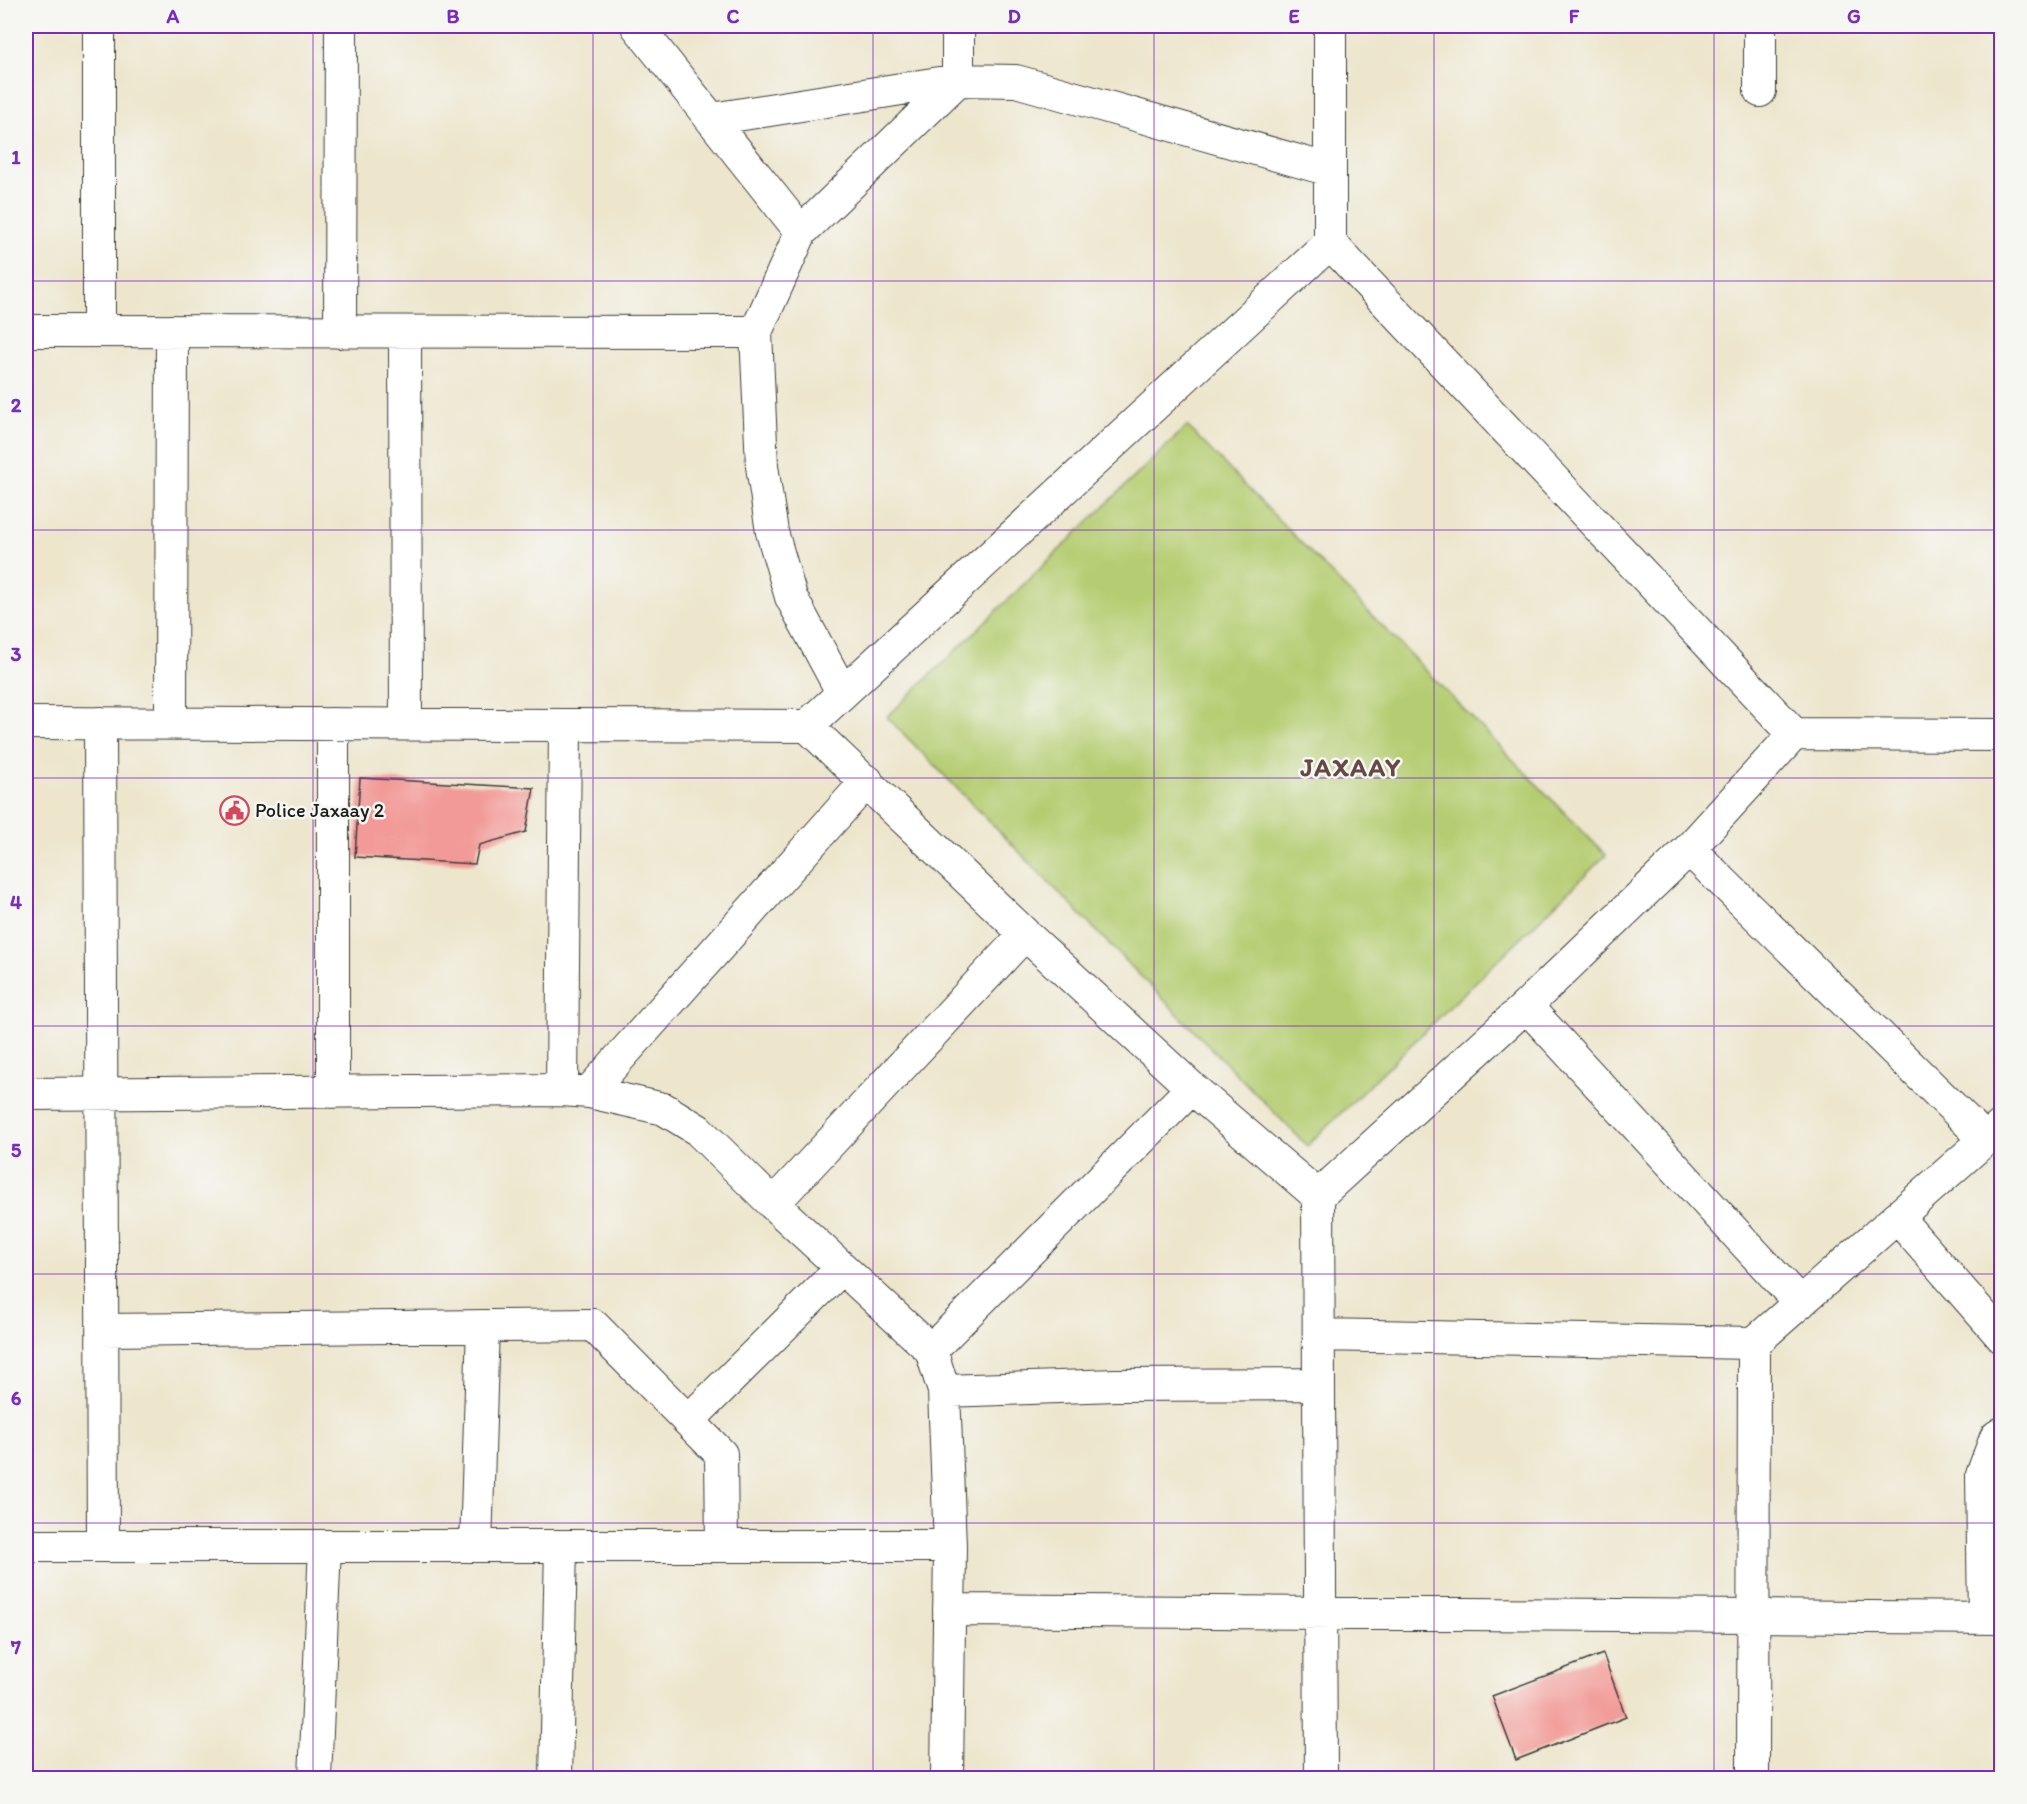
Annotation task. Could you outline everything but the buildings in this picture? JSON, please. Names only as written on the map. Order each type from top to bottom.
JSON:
[{"type":"street","points":[[99,26],[99,331]]},
{"type":"street","points":[[340,332],[341,26]]},
{"type":"street","points":[[637,26],[801,232]]},
{"type":"street","points":[[842,693],[791,597],[772,532],[762,466],[756,332],[801,232],[958,80],[958,26]]},
{"type":"street","points":[[1330,26],[1329,243],[1794,734],[2001,735]]},
{"type":"street","points":[[1760,26],[1760,91]]},
{"type":"street","points":[[712,119],[958,80],[1016,81],[1330,170]]},
{"type":"street","points":[[807,726],[1329,243]]},
{"type":"street","points":[[26,331],[756,332]]},
{"type":"street","points":[[171,723],[172,331]]},
{"type":"street","points":[[405,332],[406,724]]},
{"type":"street","points":[[26,723],[807,726],[1025,934],[1192,1088],[1318,1196]]},
{"type":"street","points":[[100,723],[103,1546]]},
{"type":"street","points":[[333,724],[333,1092]]},
{"type":"street","points":[[565,725],[575,1091]]},
{"type":"street","points":[[1320,1779],[1318,1196],[1526,1006],[1689,849],[1794,734]]},
{"type":"street","points":[[575,1091],[867,781]]},
{"type":"street","points":[[1319,1335],[1754,1343],[1993,1132],[1689,849]]},
{"type":"street","points":[[773,1204],[1025,934]]},
{"type":"street","points":[[1526,1006],[1800,1303]]},
{"type":"street","points":[[931,1350],[1192,1088]]},
{"type":"street","points":[[26,1094],[575,1091],[664,1109],[698,1130],[773,1204],[931,1350],[944,1391],[950,1546],[947,1779]]},
{"type":"street","points":[[1897,1217],[2001,1337]]},
{"type":"street","points":[[688,1421],[842,1268]]},
{"type":"street","points":[[103,1330],[593,1325],[721,1454],[722,1545]]},
{"type":"street","points":[[476,1546],[483,1326]]},
{"type":"street","points":[[1754,1343],[1754,1779]]},
{"type":"street","points":[[944,1391],[1116,1385],[1319,1384]]},
{"type":"street","points":[[949,1610],[1993,1618],[1982,1475],[1996,1437],[2001,1433]]},
{"type":"street","points":[[26,1546],[950,1546]]},
{"type":"street","points":[[315,1779],[325,1546]]},
{"type":"street","points":[[556,1779],[561,1546]]},
{"type":"green space","points":[[1187,426],[1606,855],[1307,1146],[887,717]]},
{"type":"place","name":"Police Jaxaay 2","points":[[234,810]]},
{"type":"district","name":"JAXAAY","points":[[1351,767]]}]
